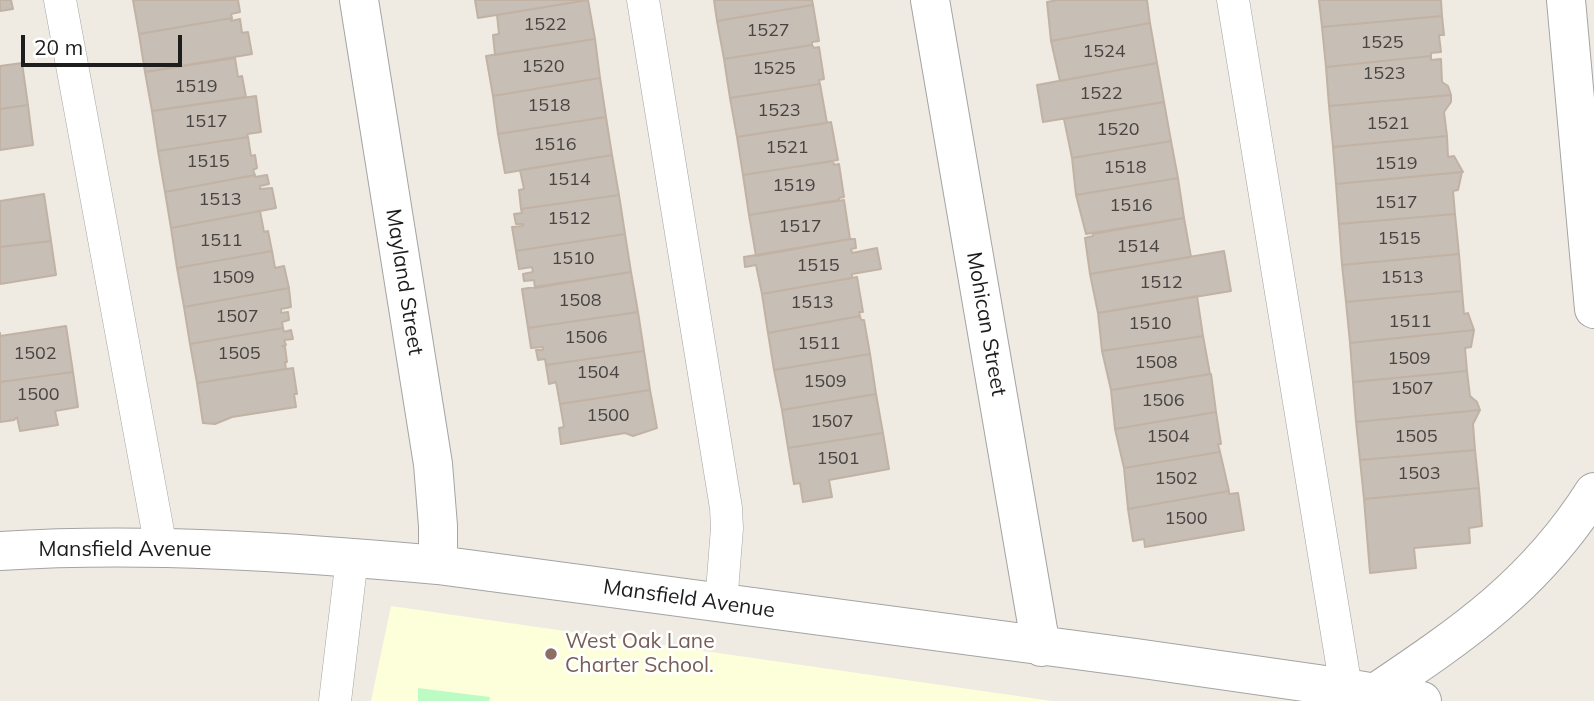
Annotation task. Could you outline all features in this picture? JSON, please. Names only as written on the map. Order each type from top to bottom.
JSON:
[{"type":"street","name":"Mayland Street","points":[[359,0],[433,464],[438,565]]},
{"type":"street","name":"Mohican Street","points":[[930,0],[1041,647]]},
{"type":"street","points":[[1566,0],[1593,292]]},
{"type":"street","points":[[1369,694],[1468,629],[1523,582],[1554,547],[1594,492]]},
{"type":"street","name":"Mansfield Avenue","points":[[0,551],[161,548],[438,565],[1422,701]]},
{"type":"lane","points":[[60,0],[161,548]]},
{"type":"lane","points":[[643,0],[726,508],[721,604]]},
{"type":"lane","points":[[1233,0],[1369,694]]},
{"type":"lane","points":[[335,701],[352,558]]},
{"type":"shaded area","name":"West Oak Lane Charter School.","points":[[391,606],[1052,701],[371,701]]},
{"type":"green space","points":[[418,688],[490,697],[489,701],[418,701]]},
{"type":"building","points":[[0,0],[11,0],[13,9],[0,11]]},
{"type":"building","points":[[133,0],[238,0],[240,12],[231,14],[232,18],[139,34]]},
{"type":"building","points":[[475,0],[588,0],[478,18]]},
{"type":"building","points":[[588,0],[595,39],[495,55],[493,35],[499,34],[497,15]]},
{"type":"building","points":[[714,0],[812,0],[813,5],[717,21]]},
{"type":"building","points":[[1147,0],[1150,23],[1051,41],[1047,2]]},
{"type":"building","points":[[1319,0],[1441,0],[1442,16],[1322,27]]},
{"type":"building","points":[[813,5],[819,41],[812,42],[812,45],[724,59],[717,21]]},
{"type":"building","points":[[1442,16],[1444,35],[1439,35],[1441,52],[1431,53],[1431,56],[1326,67],[1322,27]]},
{"type":"building","points":[[232,18],[231,21],[240,19],[242,33],[248,32],[252,54],[145,72],[139,34]]},
{"type":"building","points":[[1150,23],[1157,63],[1060,81],[1051,41]]},
{"type":"building","points":[[595,39],[600,78],[493,96],[486,56]]},
{"type":"building","points":[[812,45],[814,48],[819,47],[824,79],[819,80],[820,84],[730,98],[724,59]]},
{"type":"building","points":[[1431,56],[1431,60],[1441,59],[1442,82],[1448,86],[1451,95],[1329,106],[1326,67]]},
{"type":"building","points":[[235,58],[238,77],[242,76],[246,97],[152,111],[145,72]]},
{"type":"building","points":[[22,63],[28,105],[0,109],[0,66]]},
{"type":"building","points":[[1157,63],[1164,102],[1043,122],[1037,85]]},
{"type":"building","points":[[600,78],[606,117],[498,134],[493,96]]},
{"type":"building","points":[[820,84],[827,123],[737,137],[730,98]]},
{"type":"building","points":[[1451,95],[1451,102],[1444,112],[1447,136],[1333,147],[1329,106]]},
{"type":"building","points":[[256,96],[261,132],[247,134],[248,137],[158,151],[152,111]]},
{"type":"building","points":[[1164,102],[1171,141],[1072,158],[1064,119]]},
{"type":"building","points":[[28,105],[33,145],[0,150],[0,109]]},
{"type":"building","points":[[606,117],[612,155],[505,173],[498,134]]},
{"type":"building","points":[[831,122],[838,160],[743,175],[737,137]]},
{"type":"building","points":[[1447,136],[1448,157],[1454,156],[1463,172],[1336,184],[1333,147]]},
{"type":"building","points":[[248,137],[251,156],[255,155],[255,175],[165,192],[158,151]]},
{"type":"building","points":[[1171,141],[1178,178],[1076,195],[1072,158]]},
{"type":"building","points":[[612,155],[619,195],[521,209],[519,190],[524,189],[520,170]]},
{"type":"building","points":[[833,161],[834,165],[839,164],[844,197],[749,215],[743,175]]},
{"type":"building","points":[[1462,172],[1458,190],[1453,191],[1455,214],[1339,224],[1336,184]]},
{"type":"building","points":[[267,175],[269,184],[260,186],[260,189],[272,188],[276,208],[171,228],[165,192]]},
{"type":"building","points":[[1178,178],[1184,218],[1086,234],[1076,195]]},
{"type":"building","points":[[44,194],[51,241],[0,247],[0,201]]},
{"type":"building","points":[[619,195],[625,234],[516,251],[512,227],[523,226],[516,224],[514,214],[522,213],[521,209]]},
{"type":"building","points":[[844,200],[850,239],[756,256],[749,215]]},
{"type":"building","points":[[260,211],[264,232],[268,231],[272,251],[177,268],[171,228]]},
{"type":"building","points":[[1455,214],[1459,254],[1342,265],[1339,224]]},
{"type":"building","points":[[1184,218],[1191,257],[1090,274],[1085,238],[1093,234]]},
{"type":"building","points":[[625,234],[631,272],[535,288],[534,280],[524,281],[523,274],[533,272],[532,267],[519,269],[516,251]]},
{"type":"building","points":[[855,239],[856,248],[851,249],[852,253],[877,248],[881,269],[852,274],[852,278],[762,294],[756,265],[745,267],[744,257]]},
{"type":"building","points":[[51,241],[56,275],[0,284],[0,247]]},
{"type":"building","points":[[272,251],[275,268],[284,266],[289,288],[184,307],[177,268]]},
{"type":"building","points":[[1224,251],[1231,291],[1098,313],[1090,274]]},
{"type":"building","points":[[1459,254],[1462,291],[1346,302],[1342,265]]},
{"type":"building","points":[[631,272],[638,312],[528,328],[522,289]]},
{"type":"building","points":[[857,277],[863,312],[859,312],[860,316],[768,333],[762,294]]},
{"type":"building","points":[[289,288],[291,307],[281,309],[281,313],[288,312],[289,320],[282,322],[283,328],[190,344],[184,307]]},
{"type":"building","points":[[1462,291],[1464,314],[1468,313],[1474,330],[1350,343],[1346,302]]},
{"type":"building","points":[[1197,296],[1203,336],[1102,351],[1098,313]]},
{"type":"building","points":[[638,312],[644,351],[546,365],[545,359],[538,360],[536,350],[543,350],[543,347],[531,348],[528,328]]},
{"type":"building","points":[[860,316],[861,320],[864,320],[870,354],[774,370],[768,333]]},
{"type":"building","points":[[66,326],[73,372],[0,382],[0,336]]},
{"type":"building","points":[[283,328],[284,332],[291,330],[293,339],[284,340],[286,345],[282,346],[285,347],[286,369],[197,383],[190,344]]},
{"type":"building","points":[[1474,330],[1471,347],[1465,348],[1467,371],[1353,382],[1350,343]]},
{"type":"building","points":[[1203,336],[1210,374],[1111,390],[1102,351]]},
{"type":"building","points":[[644,351],[650,390],[560,404],[556,382],[549,384],[546,365]]},
{"type":"building","points":[[870,354],[876,394],[782,410],[774,370]]},
{"type":"building","points":[[293,368],[296,407],[232,417],[215,424],[203,423],[197,383]]},
{"type":"building","points":[[1467,371],[1470,396],[1477,402],[1480,410],[1356,422],[1353,382]]},
{"type":"building","points":[[73,372],[78,407],[55,411],[58,425],[20,431],[17,417],[0,422],[0,382]]},
{"type":"building","points":[[1211,374],[1216,412],[1115,429],[1111,390]]},
{"type":"building","points":[[650,390],[657,428],[633,436],[625,433],[561,444],[559,428],[564,427],[560,404]]},
{"type":"building","points":[[876,394],[883,433],[788,448],[782,410]]},
{"type":"building","points":[[1480,410],[1473,424],[1475,450],[1360,460],[1356,422]]},
{"type":"building","points":[[1216,412],[1220,452],[1124,468],[1115,429]]},
{"type":"building","points":[[883,433],[889,469],[829,480],[832,497],[803,502],[800,483],[794,484],[788,448]]},
{"type":"building","points":[[1475,450],[1479,488],[1364,499],[1360,460]]},
{"type":"building","points":[[1220,452],[1229,491],[1128,509],[1124,468]]},
{"type":"building","points":[[1479,488],[1482,526],[1469,528],[1470,543],[1414,548],[1416,568],[1370,573],[1364,499]]},
{"type":"building","points":[[1229,491],[1229,494],[1238,493],[1244,530],[1145,547],[1144,539],[1133,541],[1128,509]]},
{"type":"place","name":"West Oak Lane Charter School.","points":[[551,654]]}]
